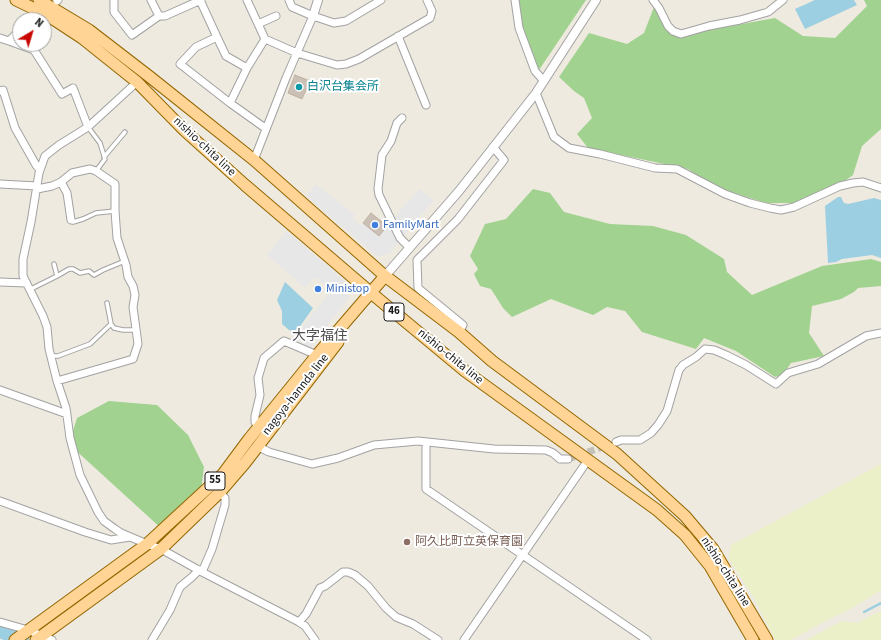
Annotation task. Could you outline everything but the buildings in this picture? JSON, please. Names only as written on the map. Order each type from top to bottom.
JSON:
[{"type":"main road","name":"nishio-chita line","points":[[16,0],[47,15],[82,38],[137,82],[184,130],[245,185],[465,371],[657,510],[685,535],[710,566],[753,640]]},
{"type":"main road","name":"nishio-chita line","points":[[39,0],[89,30],[254,160],[385,276],[459,332],[492,361],[617,454],[686,516],[713,549],[767,640]]},
{"type":"main road","name":"nagoya-hannda line","points":[[42,639],[161,549],[220,492],[245,463],[385,276]]},
{"type":"main road","name":"nagoya-hannda line","points":[[15,640],[147,544],[223,474],[317,355],[373,294]]},
{"type":"street","points":[[114,0],[114,12],[132,35],[158,16],[165,16],[201,0],[226,56],[247,68]]},
{"type":"street","points":[[152,0],[158,16]]},
{"type":"street","points":[[246,0],[265,40],[337,65],[346,64],[359,59],[430,18],[432,11],[427,0]]},
{"type":"street","points":[[289,0],[292,7],[334,23],[346,21],[381,0]]},
{"type":"street","points":[[254,160],[265,128],[313,16],[318,0]]},
{"type":"street","points":[[515,0],[518,28],[535,71],[543,80]]},
{"type":"street","points":[[385,276],[459,191],[536,93],[596,0]]},
{"type":"street","points":[[653,0],[668,26],[673,31],[681,34],[768,12],[784,0]]},
{"type":"street","points":[[258,24],[276,16]]},
{"type":"street","points":[[398,36],[426,105]]},
{"type":"street","points":[[217,37],[196,46],[180,64],[265,128]]},
{"type":"street","points":[[0,38],[34,50],[62,94],[73,88],[88,127]]},
{"type":"street","points":[[9,41],[12,38]]},
{"type":"street","points":[[230,103],[247,68],[265,40]]},
{"type":"street","points":[[137,82],[109,106],[88,127],[59,145],[45,156],[40,170],[32,222],[23,259],[22,276],[44,318],[47,327],[51,356],[66,408],[74,456],[80,475],[89,495],[104,521],[121,533],[161,549],[200,571],[299,622],[305,626],[315,640]]},
{"type":"street","points":[[0,91],[2,90],[15,128],[40,170]]},
{"type":"street","points":[[536,93],[554,137],[569,148],[655,168],[677,169],[725,194],[750,203],[781,210],[794,207],[840,186],[853,183],[863,182],[881,188]]},
{"type":"street","points":[[402,118],[397,123],[393,136],[381,158],[378,189],[379,195],[400,238],[409,248]]},
{"type":"street","points":[[459,332],[464,325],[418,288],[417,260],[458,219],[504,160],[494,147]]},
{"type":"street","points":[[0,184],[37,187],[52,186],[61,182],[72,173],[85,169],[96,171],[115,184],[114,211],[117,238],[128,277],[133,286],[135,295],[133,307],[138,344],[135,356],[133,359],[57,381]]},
{"type":"street","points":[[61,182],[67,193],[71,220]]},
{"type":"street","points":[[0,282],[28,286]]},
{"type":"street","points":[[616,442],[621,440],[640,440],[651,433],[667,411],[679,370],[683,365],[696,357],[705,348],[714,350],[746,365],[776,384],[788,373],[818,364],[866,336],[881,332]]},
{"type":"street","points":[[258,428],[255,422],[255,416],[260,395],[258,378],[264,358],[284,341],[317,355]]},
{"type":"street","points":[[0,390],[67,414]]},
{"type":"street","points":[[257,446],[269,452],[312,464],[338,458],[374,445],[405,441],[494,449],[546,450],[553,453],[560,459],[568,459]]},
{"type":"street","points":[[426,442],[426,489],[647,640]]},
{"type":"street","points":[[464,640],[588,460]]},
{"type":"street","points":[[152,640],[170,610],[180,586],[200,571],[212,549],[225,505],[225,498],[220,492]]},
{"type":"street","points":[[0,501],[111,540],[130,536]]},
{"type":"street","points":[[299,622],[306,614],[320,588],[325,586],[343,572],[348,572],[355,575],[368,586],[386,608],[396,617],[413,624],[438,640]]},
{"type":"street","points":[[0,622],[26,631],[42,639]]},
{"type":"lane","points":[[88,127],[100,143],[105,159],[96,171]]},
{"type":"lane","points":[[104,157],[125,132]]},
{"type":"lane","points":[[71,220],[73,222],[96,213],[114,211]]},
{"type":"lane","points":[[28,286],[57,276],[69,269],[73,269],[80,273],[89,271],[94,275],[124,261]]},
{"type":"lane","points":[[54,264],[57,276]]},
{"type":"lane","points":[[107,303],[114,328],[136,330]]},
{"type":"lane","points":[[51,356],[58,356],[90,344],[112,324]]},
{"type":"green space","points":[[517,0],[586,0],[539,70],[518,17]]},
{"type":"green space","points":[[864,0],[881,0],[881,129],[862,146],[853,175],[839,185],[793,203],[766,203],[728,191],[707,182],[688,169],[588,148],[577,134],[592,118],[584,98],[559,77],[589,33],[627,44],[644,33],[654,7],[666,28],[676,36],[775,18],[803,36],[835,38],[867,6]]},
{"type":"green space","points":[[533,189],[550,193],[564,212],[610,224],[653,226],[686,235],[724,259],[727,272],[752,295],[822,266],[871,259],[881,262],[881,286],[858,288],[841,299],[812,306],[809,333],[824,356],[791,363],[783,375],[775,377],[736,351],[704,338],[696,349],[642,332],[625,311],[607,307],[593,315],[551,299],[512,317],[503,308],[491,289],[480,286],[474,274],[478,269],[470,256],[485,224],[506,219]]},
{"type":"green space","points":[[109,401],[157,405],[188,435],[204,467],[199,506],[181,524],[173,528],[163,530],[71,446],[72,434],[77,418]]},
{"type":"green space","points":[[881,464],[881,590],[849,610],[791,640],[775,640],[754,598],[729,559],[731,545]]},
{"type":"green space","points":[[881,611],[881,640],[806,640],[842,621],[857,623]]},
{"type":"shaded area","points":[[316,184],[355,215],[352,218],[360,225],[363,223],[379,236],[387,226],[393,233],[401,226],[394,218],[419,189],[434,200],[389,254],[377,256],[306,196]]},
{"type":"shaded area","points":[[286,231],[344,280],[349,298],[310,348],[294,338],[331,290],[315,277],[305,288],[267,255]]},
{"type":"water","points":[[815,0],[854,0],[857,5],[805,29],[795,9]]},
{"type":"water","points":[[838,197],[841,197],[844,203],[848,204],[874,198],[881,200],[881,258],[872,255],[842,259],[836,262],[828,263],[825,206]]},
{"type":"water","points":[[285,282],[313,308],[296,332],[289,330],[282,324],[282,311],[277,300]]},
{"type":"waterway","points":[[864,612],[881,603]]},
{"type":"waterway","points":[[0,631],[22,640]]},
{"type":"tunnel","points":[[568,459],[608,445]]},
{"type":"place","name":"白沢台集会所","points":[[299,87]]},
{"type":"place","name":"FamilyMart","points":[[375,225]]},
{"type":"place","name":"Ministop","points":[[318,289]]},
{"type":"place","name":"阿久比町立英保育園","points":[[407,542]]},
{"type":"district","name":"大字福住","points":[[320,337]]}]
